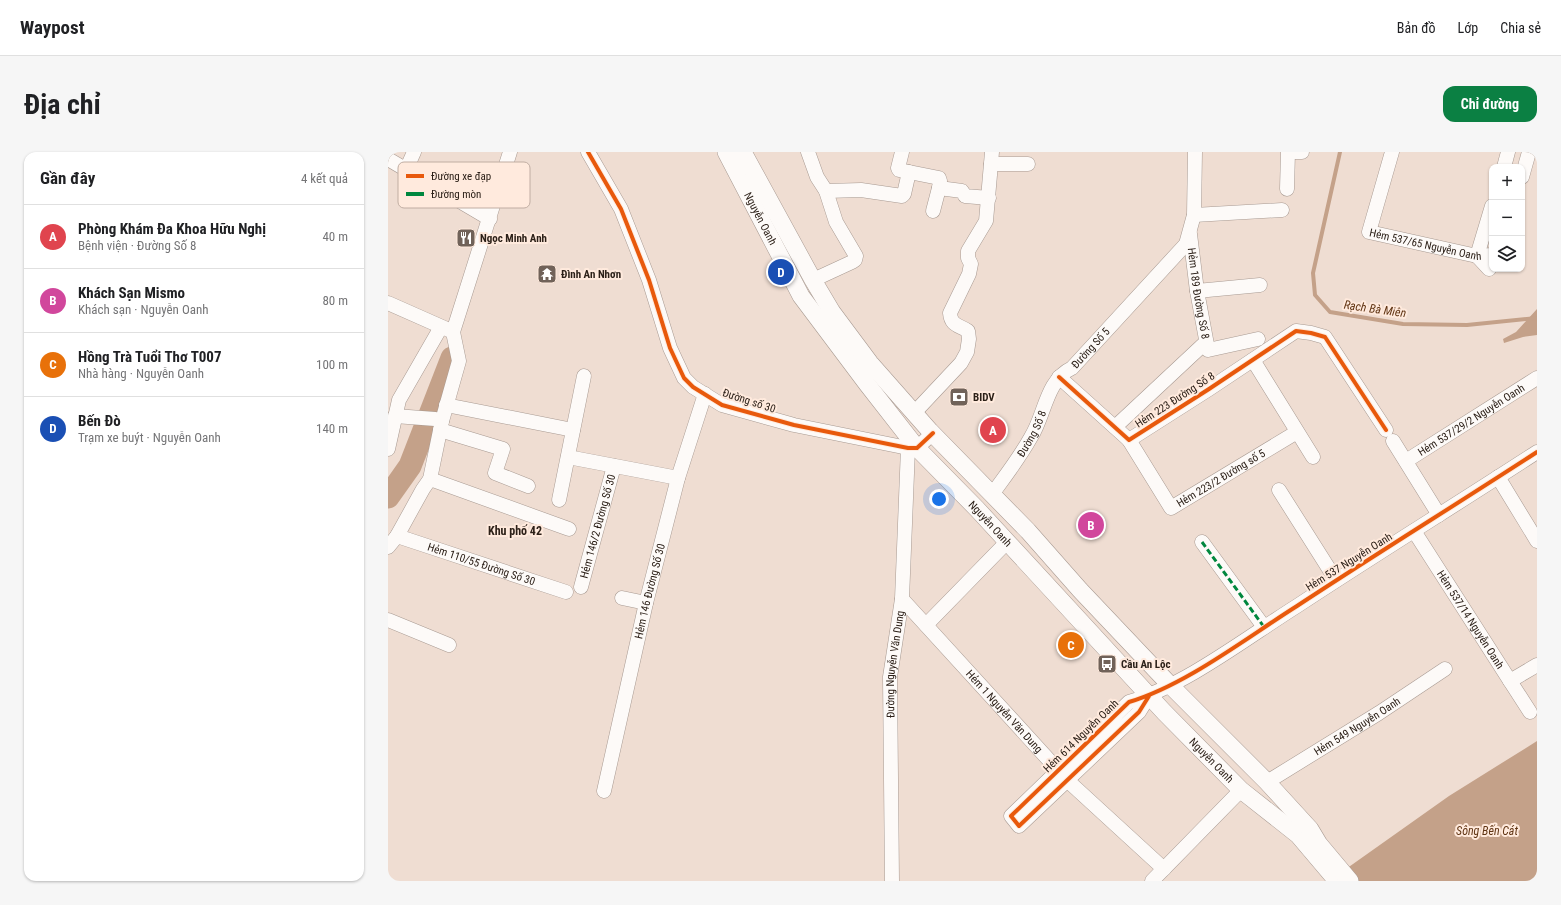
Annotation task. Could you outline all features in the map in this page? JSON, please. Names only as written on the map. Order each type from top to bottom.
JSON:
[{"type":"main road","name":"Nguyễn Oanh","points":[[726,152],[801,296],[913,448],[977,509],[1149,696],[1241,790],[1315,848]]},
{"type":"main road","name":"Nguyễn Oanh","points":[[743,152],[832,312],[870,363],[933,433],[993,493],[1080,590],[1170,685],[1267,782],[1310,829],[1315,848]]},
{"type":"main road","points":[[977,509],[993,493]]},
{"type":"main road","points":[[1315,848],[1337,881]]},
{"type":"main road","points":[[1315,848],[1350,881]]},
{"type":"street","points":[[410,162],[414,152]]},
{"type":"street","points":[[507,162],[510,152]]},
{"type":"street","name":"Đường số 30","points":[[588,152],[621,209],[649,280],[670,348],[684,378],[693,387],[722,404],[794,425],[913,448]]},
{"type":"street","points":[[808,152],[817,177],[826,190],[836,222],[856,256],[855,260],[852,262],[813,280]]},
{"type":"street","points":[[902,152],[898,169],[940,179],[934,211]]},
{"type":"street","points":[[1190,234],[1194,215],[1195,152]]},
{"type":"street","points":[[1287,189],[1288,152]]},
{"type":"street","points":[[1292,152],[1302,152]]},
{"type":"street","name":"Hẻm 537/65 Nguyễn Oanh","points":[[1392,152],[1369,232],[1477,256],[1489,255]]},
{"type":"street","points":[[1505,164],[1508,152]]},
{"type":"street","points":[[1525,167],[1529,152]]},
{"type":"street","points":[[915,412],[961,364],[967,352],[969,339],[968,331],[950,320],[950,313],[969,274],[971,264],[968,251],[986,221],[992,158],[1028,164]]},
{"type":"street","points":[[388,159],[398,165]]},
{"type":"street","points":[[826,190],[861,190],[902,196],[904,194],[909,172]]},
{"type":"street","points":[[939,188],[962,191],[965,196],[989,198]]},
{"type":"street","points":[[471,208],[490,219]]},
{"type":"street","points":[[388,449],[393,411],[447,329],[493,208]]},
{"type":"street","points":[[1194,215],[1282,210]]},
{"type":"street","points":[[1489,216],[1477,256],[1489,269]]},
{"type":"street","name":"Hẻm 189 Đường Số 8","points":[[1190,234],[1208,350],[1258,339]]},
{"type":"street","name":"Đường Số 5","points":[[1062,374],[1065,363],[1181,237],[1190,234]]},
{"type":"street","points":[[1198,291],[1260,285]]},
{"type":"street","points":[[388,303],[447,329],[459,361],[439,424],[430,479],[397,536],[388,547]]},
{"type":"street","name":"Hẻm 223 Đường Số 8","points":[[1062,374],[1129,440],[1296,331],[1311,333],[1325,337],[1406,461]]},
{"type":"street","name":"Hẻm 223 Đường Số 8","points":[[1115,427],[1206,342]]},
{"type":"street","points":[[1253,360],[1314,457]]},
{"type":"street","name":"Đường Số 8","points":[[993,493],[1032,436],[1055,381],[1062,374]]},
{"type":"street","points":[[559,500],[584,376]]},
{"type":"street","name":"Hẻm 537/29/2 Nguyễn Oanh","points":[[1406,461],[1537,378]]},
{"type":"street","name":"Hẻm 146 Đường Số 30","points":[[604,791],[646,603],[678,478],[705,394]]},
{"type":"street","points":[[446,405],[573,430]]},
{"type":"street","points":[[393,411],[439,424],[503,449],[495,473],[528,486]]},
{"type":"street","name":"Hẻm 223/2 Đường số 5","points":[[1129,440],[1171,508],[1297,432]]},
{"type":"street","points":[[913,448],[933,433]]},
{"type":"street","name":"Đường Nguyễn Văn Dung","points":[[892,881],[890,677],[902,598],[913,448]]},
{"type":"street","name":"Hẻm 537 Nguyễn Oanh","points":[[1149,696],[1198,670],[1537,452]]},
{"type":"street","points":[[568,457],[678,478]]},
{"type":"street","points":[[1406,461],[1439,515]]},
{"type":"street","name":"Hẻm 146/2 Đường Số 30","points":[[581,587],[614,466]]},
{"type":"street","points":[[1498,477],[1537,541]]},
{"type":"street","points":[[430,479],[569,529]]},
{"type":"street","points":[[1280,490],[1336,580]]},
{"type":"street","name":"Hẻm 537/14 Nguyễn Oanh","points":[[1414,531],[1510,681],[1537,665]]},
{"type":"street","name":"Hẻm 110/55 Đường Số 30","points":[[397,536],[566,592]]},
{"type":"street","points":[[926,625],[1007,542]]},
{"type":"street","points":[[1202,542],[1264,627]]},
{"type":"street","points":[[622,598],[646,603]]},
{"type":"street","name":"Hẻm 1 Nguyễn Văn Dung","points":[[902,598],[1068,781],[1164,869]]},
{"type":"street","points":[[388,620],[449,645]]},
{"type":"street","name":"Hẻm 549 Nguyễn Oanh","points":[[1267,782],[1379,713],[1445,669]]},
{"type":"street","points":[[1510,681],[1530,712]]},
{"type":"street","name":"Hẻm 614 Nguyễn Oanh","points":[[1149,696],[1139,712],[1019,826],[1010,816],[1129,702],[1149,696]]},
{"type":"street","points":[[1152,881],[1241,790]]},
{"type":"water","points":[[1537,309],[1537,335],[1523,337],[1504,343],[1503,339],[1516,332]]},
{"type":"water","name":"Sông Bến Cát","points":[[1537,741],[1537,881],[1329,881],[1449,796]]},
{"type":"waterway","name":"Rạch Bà Miên","points":[[1340,152],[1313,273],[1315,295],[1330,312],[1403,324],[1467,325],[1537,318]]},
{"type":"waterway","points":[[388,497],[410,466],[452,358]]},
{"type":"marked path","points":[[1202,542],[1264,627]]},
{"type":"cycle path","points":[[588,152],[621,209],[649,280],[670,348],[684,378],[693,387],[722,405],[794,425],[908,448],[917,448],[933,433]]},
{"type":"cycle path","points":[[1059,377],[1129,440],[1296,331],[1311,333],[1325,337],[1386,430]]},
{"type":"cycle path","points":[[1149,696],[1139,712],[1019,826],[1011,816],[1129,702],[1150,694],[1194,673],[1537,452]]},
{"type":"place","name":"Ngọc Minh Anh","points":[[466,238]]},
{"type":"place","name":"Bến Đò","points":[[781,272]]},
{"type":"place","name":"Đình An Nhơn","points":[[547,274]]},
{"type":"place","name":"BIDV","points":[[959,397]]},
{"type":"place","name":"Phòng Khám Đa Khoa Hữu Nghị","points":[[993,430]]},
{"type":"place","name":"Khách Sạn Mismo","points":[[1091,525]]},
{"type":"place","name":"Hồng Trà Tuổi Thơ T007","points":[[1071,645]]},
{"type":"place","name":"Cầu An Lộc","points":[[1107,664]]},
{"type":"district","name":"Khu phố 42","points":[[515,531]]}]
